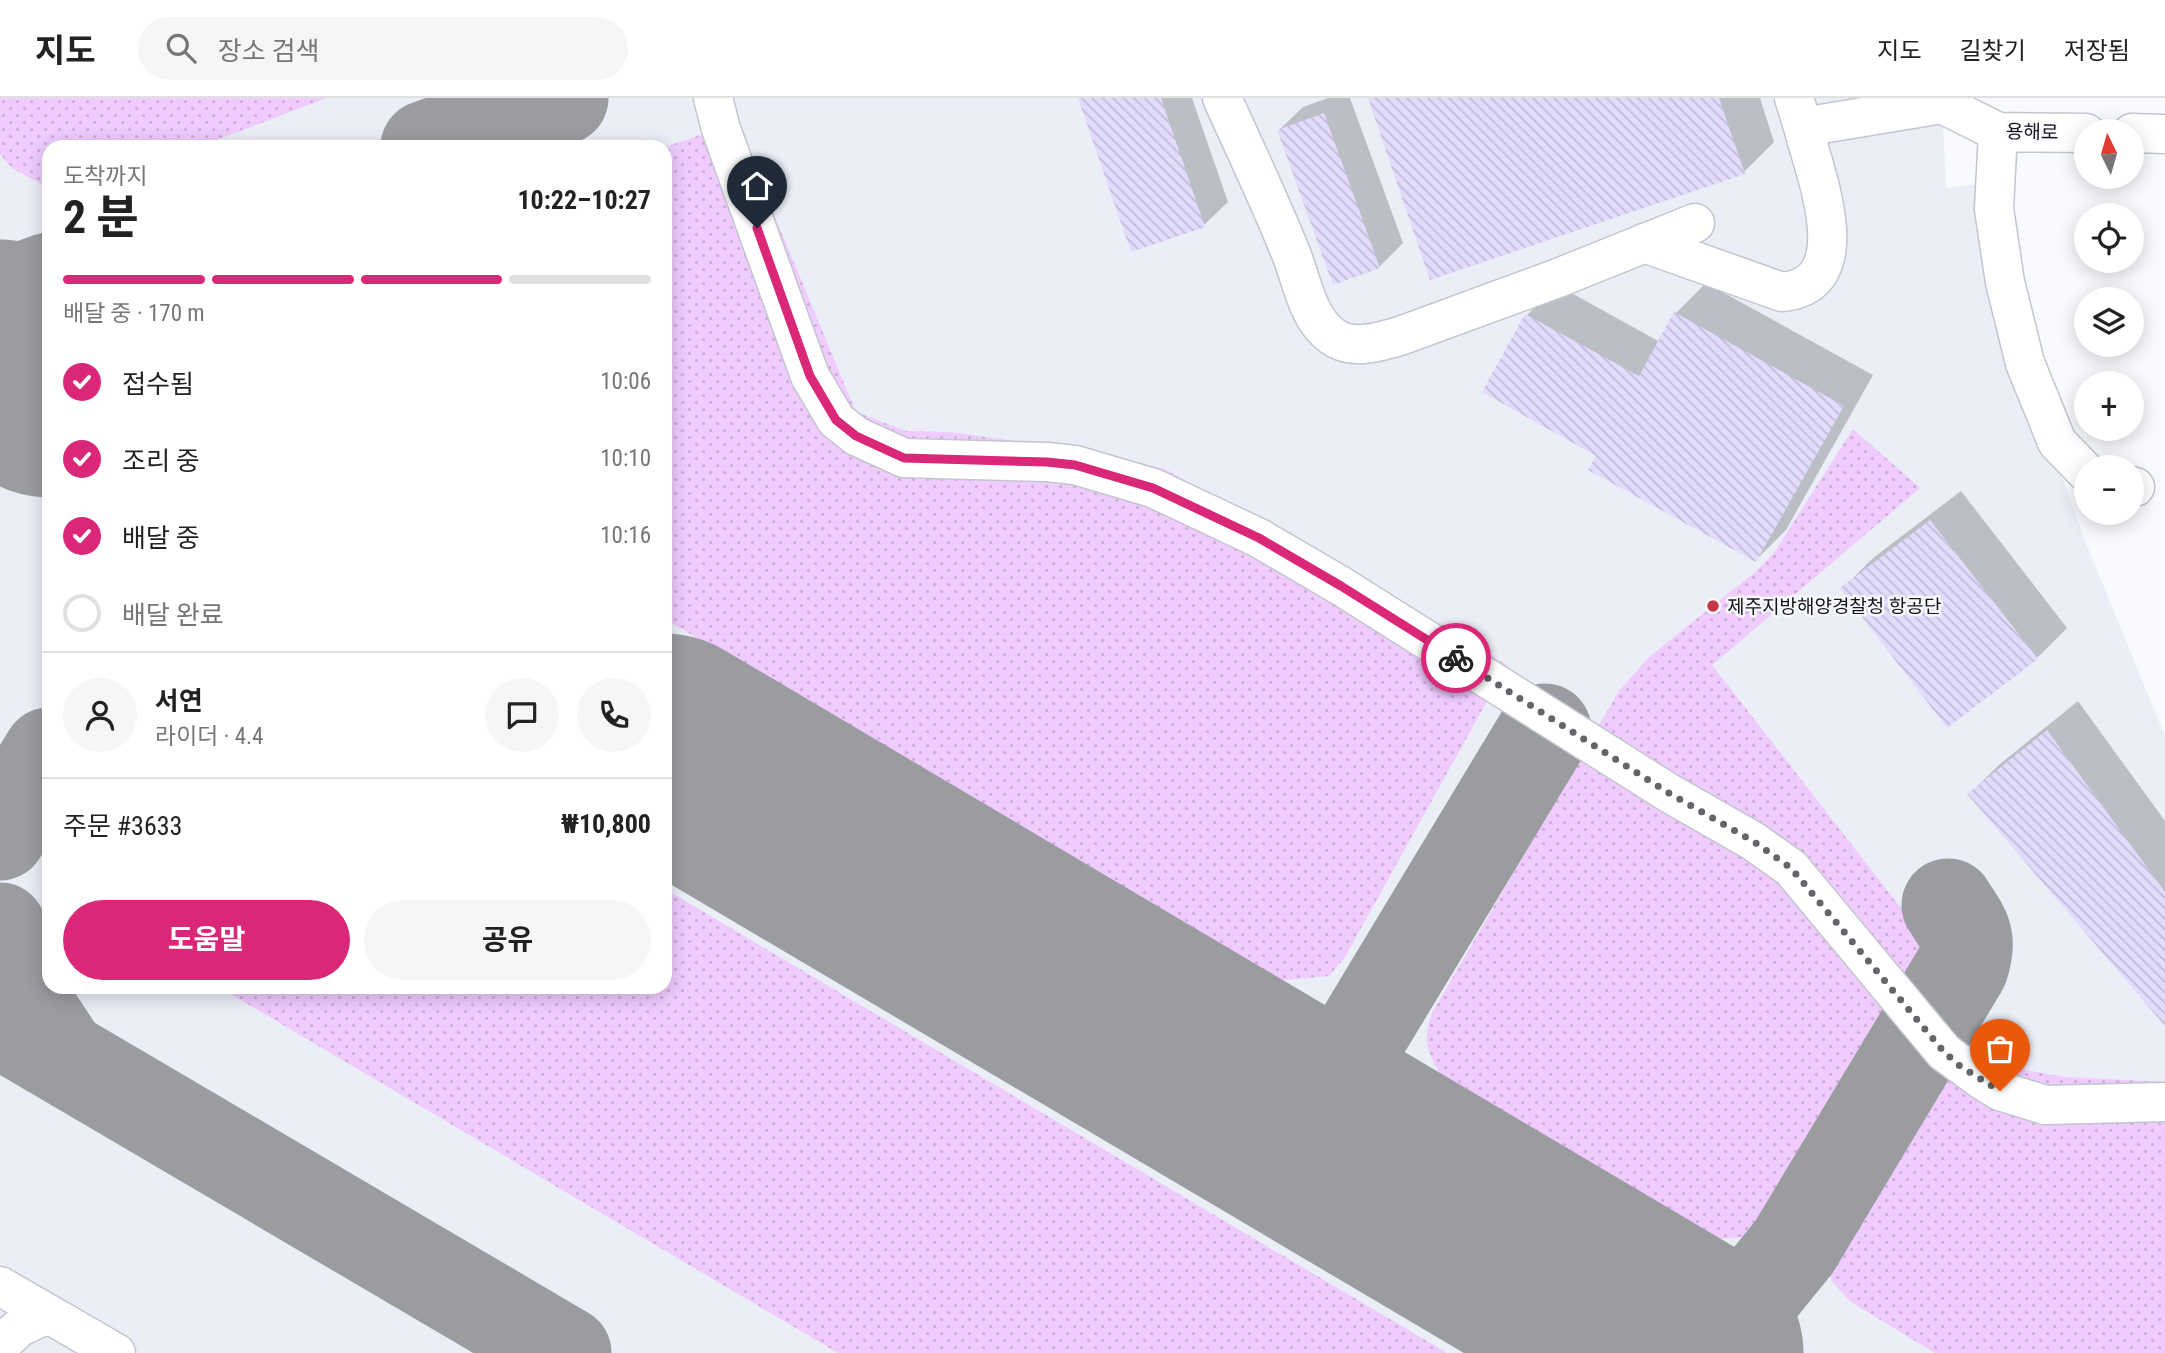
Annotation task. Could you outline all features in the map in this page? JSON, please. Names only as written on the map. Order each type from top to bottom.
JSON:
[{"type":"street","points":[[713,98],[721,129],[810,376],[836,420],[856,436],[904,458],[1075,465],[1153,488],[1259,538],[1341,586],[1669,793],[1753,841],[1791,868],[1944,1052],[1982,1080],[2000,1091],[2045,1105],[2165,1102]]},
{"type":"street","points":[[1222,98],[1291,253],[1315,316],[1323,328],[1343,342],[1365,344],[1400,337],[1695,223]]},
{"type":"street","name":"용해로","points":[[1799,113],[1942,104],[1998,132],[2074,133]]},
{"type":"street","points":[[1644,243],[1782,292],[1794,291],[1815,280],[1826,262],[1828,236],[1824,209],[1799,113]]},
{"type":"street","points":[[1998,132],[1994,209],[2005,282],[2025,363],[2057,442],[2074,460]]},
{"type":"street","points":[[2144,133],[2165,134]]},
{"type":"street","points":[[0,1286],[116,1353]]},
{"type":"street","points":[[0,1345],[20,1327],[48,1314]]},
{"type":"shaded area","points":[[0,98],[1944,98],[1942,104],[1946,188],[1986,183],[2027,380],[2074,510],[2074,525],[2079,525],[2165,736],[2165,1353],[0,1353]]},
{"type":"shaded area","points":[[0,98],[327,98],[216,140],[42,140],[42,184],[12,168],[0,154]]},
{"type":"shaded area","points":[[736,123],[856,412],[906,431],[950,432],[1066,448],[1165,469],[1507,665],[1345,957],[1329,976],[1274,981],[672,623],[672,145]]},
{"type":"shaded area","points":[[1853,429],[1920,488],[1712,665],[1939,957],[1782,1221],[1768,1234],[1715,1239],[1690,1227],[1443,1080],[1430,1055],[1427,1033],[1432,1013],[1619,691],[1648,658],[1754,573],[1774,553]]},
{"type":"shaded area","points":[[672,893],[1447,1353],[838,1353],[231,994],[672,994]]},
{"type":"shaded area","points":[[1957,1026],[2025,1070],[2064,1077],[2165,1082],[2165,1353],[1935,1353],[1851,1302],[1833,1283],[1828,1271],[1828,1252],[1835,1229]]},
{"type":"building","points":[[1078,98],[1161,98],[1205,227],[1131,252]]},
{"type":"building","points":[[1368,98],[1719,98],[1745,174],[1430,280]]},
{"type":"building","points":[[1324,113],[1380,268],[1333,285],[1277,130]]},
{"type":"building","points":[[1674,312],[1844,406],[1756,562],[1588,470],[1596,456],[1482,392],[1525,314],[1639,376]]},
{"type":"building","points":[[1930,520],[2038,659],[1947,728],[1840,588]]},
{"type":"building","points":[[2047,730],[2165,892],[2165,1026],[1967,794]]},
{"type":"taxiway","points":[[446,140],[562,98]]},
{"type":"taxiway","points":[[0,294],[42,282]]},
{"type":"taxiway","points":[[38,377],[42,383]]},
{"type":"taxiway","points":[[1218,1074],[1273,1079],[1305,1076],[1337,1061],[1353,1048],[1545,730]]},
{"type":"taxiway","points":[[0,834],[42,765]]},
{"type":"taxiway","points":[[1641,1325],[1679,1334],[1701,1333],[1724,1325],[1737,1317],[1794,1247],[1962,967],[1966,948],[1965,934],[1948,905]]},
{"type":"taxiway","points":[[0,929],[11,976],[61,1056]]},
{"type":"taxiway","points":[[0,1021],[565,1353]]},
{"type":"taxiway","points":[[1353,1048],[1351,1094],[1355,1122],[1371,1165]]},
{"type":"runway","points":[[0,354],[42,379]]},
{"type":"runway","points":[[672,752],[1689,1353]]},
{"type":"way so far","points":[[1456,658],[1669,793],[1753,841],[1791,868],[1944,1052],[1960,1066],[2000,1091]]},
{"type":"place","name":"제주지방해양경찰청 항공단","points":[[1713,606]]},
{"type":"route","points":[[757,228],[810,376],[836,420],[856,436],[904,458],[1075,465],[1153,488],[1259,538],[1456,658]]}]
